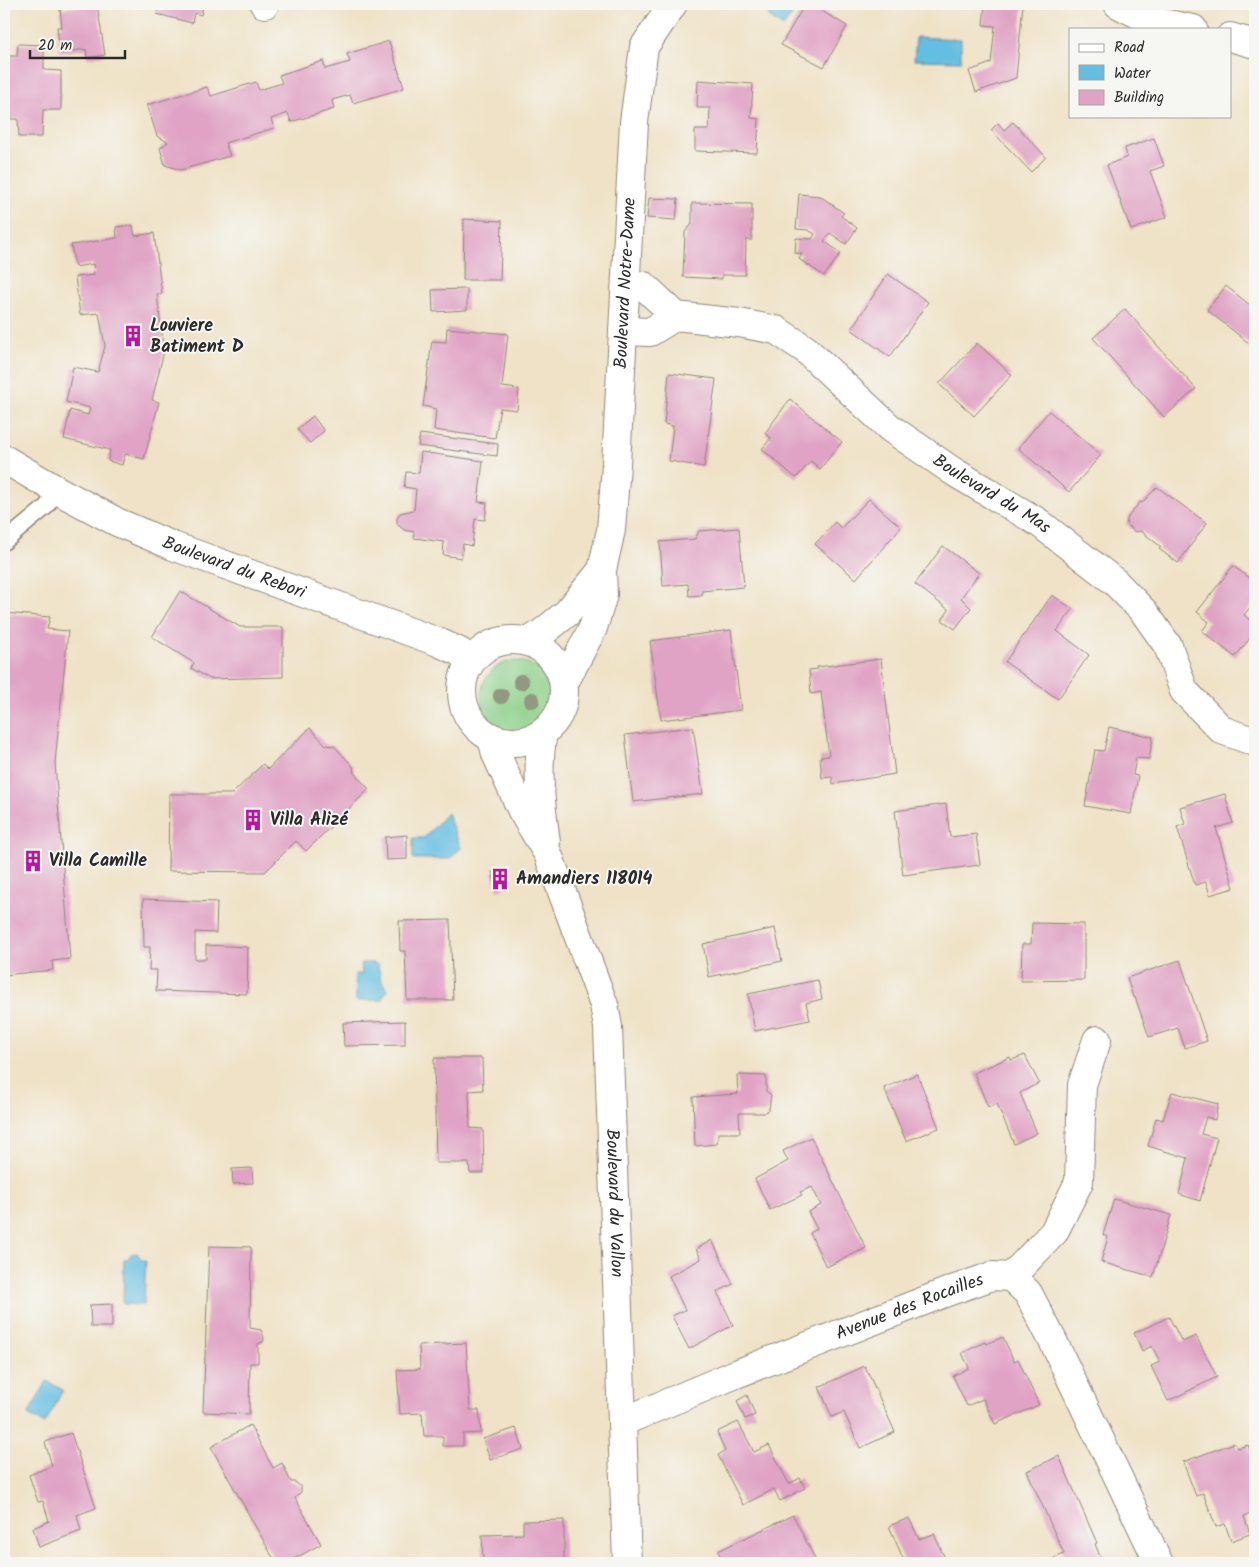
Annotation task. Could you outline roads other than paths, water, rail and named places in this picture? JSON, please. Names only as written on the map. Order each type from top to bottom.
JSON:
[{"type":"street","name":"Boulevard Notre-Dame","points":[[564,683],[593,628],[603,595],[602,570],[611,530],[634,122],[644,47],[673,4]]},
{"type":"street","points":[[1118,4],[1152,21],[1188,28]]},
{"type":"street","points":[[1232,38],[1255,44]]},
{"type":"street","points":[[623,331],[650,332],[676,316],[644,286],[626,284]]},
{"type":"street","name":"Boulevard du Mas","points":[[676,316],[739,323],[776,330],[805,349],[890,428],[954,472],[1038,522],[1116,582],[1144,612],[1168,646],[1184,691],[1222,730],[1255,742]]},
{"type":"street","name":"Boulevard du Rebori","points":[[4,458],[57,490],[117,522],[173,546],[438,642],[460,652],[470,662]]},
{"type":"street","name":"Boulevard Notre-Dame","points":[[528,642],[567,613],[602,570]]},
{"type":"street","points":[[512,639],[528,642],[541,648],[552,657],[560,670],[564,683],[561,711],[554,723],[544,733],[532,739],[505,742],[492,738],[477,728],[466,713],[461,696],[463,678],[470,662],[481,650],[496,642],[512,639]]},
{"type":"street","name":"Boulevard du Vallon","points":[[544,733],[540,750],[541,801],[548,854]]},
{"type":"street","name":"Boulevard du Vallon","points":[[492,738],[496,754],[522,811],[548,854],[604,1005],[608,1027],[627,1563]]},
{"type":"street","points":[[1097,1040],[1082,1085],[1079,1182],[1054,1232],[1011,1277],[1028,1293],[1053,1340],[1159,1563]]},
{"type":"street","name":"Avenue des Rocailles","points":[[622,1422],[736,1374],[947,1292],[992,1276],[1011,1277]]},
{"type":"lane","points":[[4,542],[46,507],[57,490]]},
{"type":"water","points":[[776,4],[800,4],[783,27],[768,16]]},
{"type":"water","points":[[916,37],[961,39],[961,61],[914,60]]},
{"type":"water","points":[[447,813],[461,848],[450,859],[413,859],[413,838],[424,838]]},
{"type":"water","points":[[361,963],[378,965],[381,980],[388,990],[383,996],[383,1000],[356,1001],[355,974],[362,974]]},
{"type":"water","points":[[137,1253],[142,1260],[146,1260],[144,1305],[123,1304],[124,1259],[128,1259],[131,1254]]},
{"type":"water","points":[[47,1381],[63,1390],[45,1424],[28,1415]]},
{"type":"place","name":"Louviere Batiment D","points":[[133,336]]},
{"type":"place","name":"Villa Alizé","points":[[253,820]]},
{"type":"place","name":"Villa Camille","points":[[33,861]]},
{"type":"place","name":"Amandiers 118014","points":[[500,879]]}]
